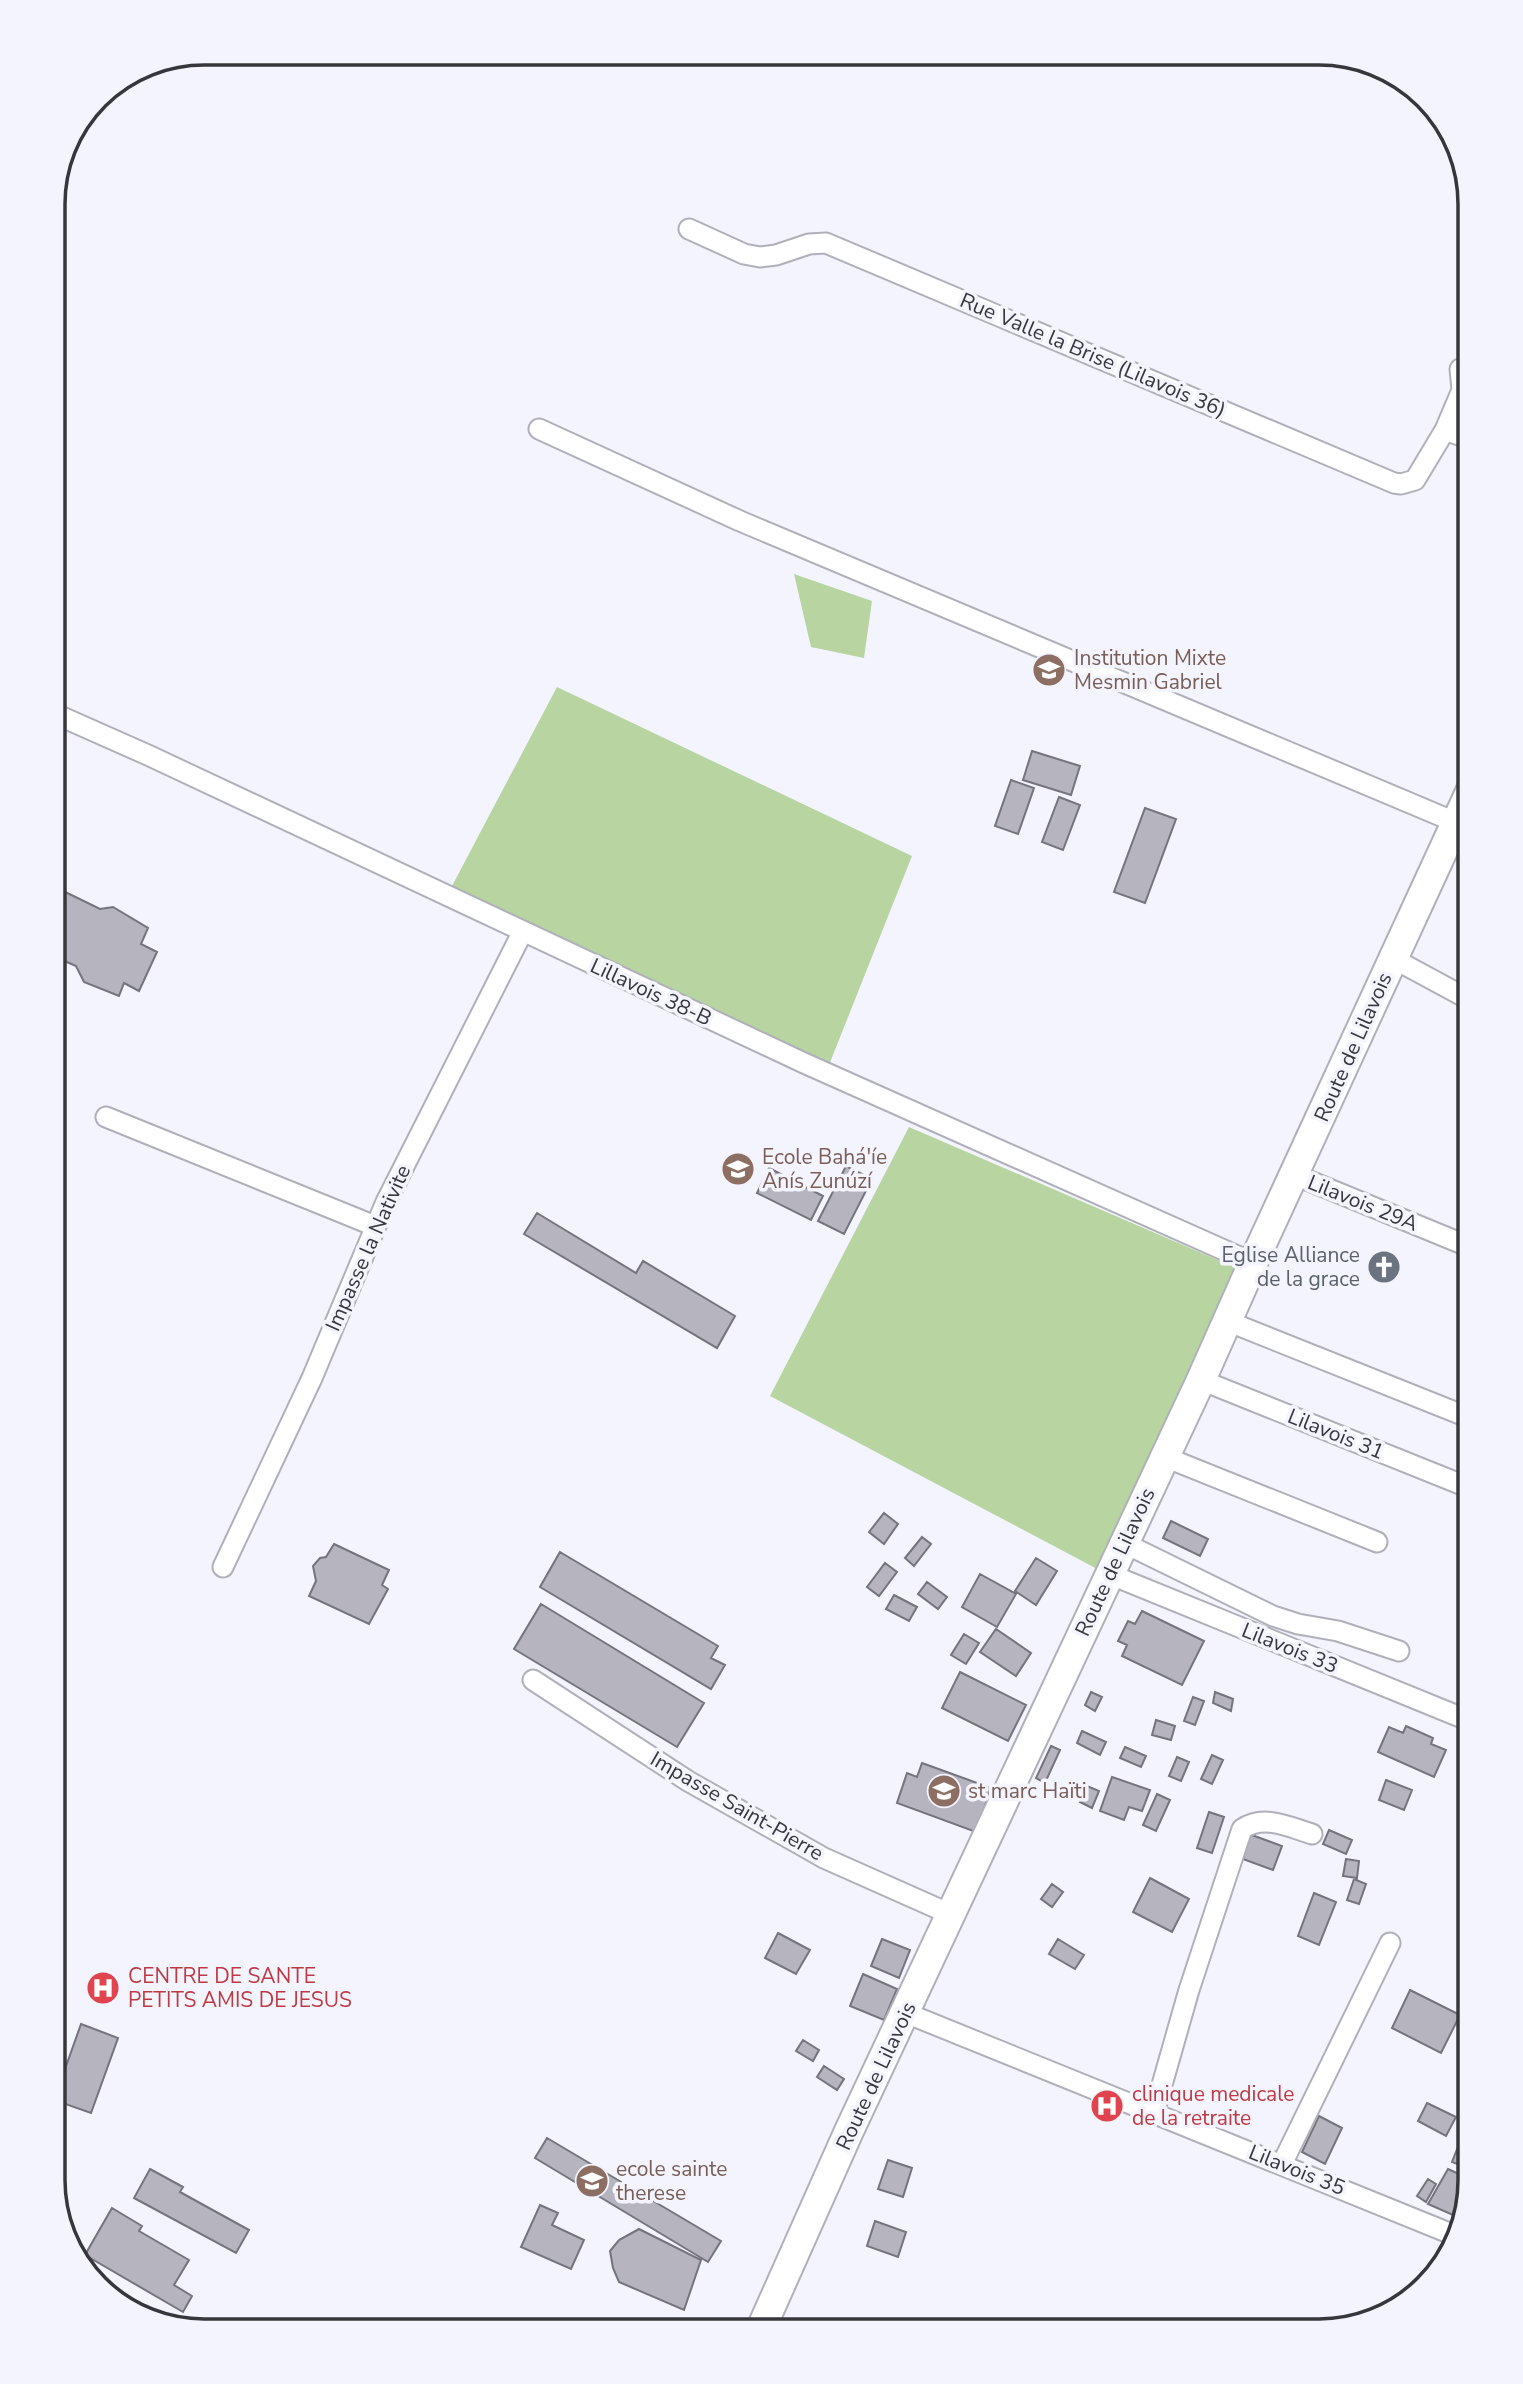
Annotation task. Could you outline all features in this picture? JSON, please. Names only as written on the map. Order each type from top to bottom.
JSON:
[{"type":"main road","name":"Route de Lilavois","points":[[765,2319],[849,2131],[1458,824]]},
{"type":"street","name":"Rue Valle la Brise (Lilavois 36)","points":[[689,229],[744,254],[760,257],[776,255],[809,244],[826,243],[1394,483],[1415,480],[1445,430]]},
{"type":"street","points":[[1458,399],[1445,430],[1458,434]]},
{"type":"street","points":[[539,429],[740,521],[1458,809]]},
{"type":"street","name":"Lillavois 38-B","points":[[65,718],[804,1063],[1253,1263]]},
{"type":"street","name":"Impasse la Nativite","points":[[223,1567],[312,1378],[375,1226],[522,933]]},
{"type":"street","points":[[1394,959],[1458,993]]},
{"type":"street","points":[[106,1117],[375,1226]]},
{"type":"street","name":"Lilavois 29A","points":[[1295,1175],[1458,1242]]},
{"type":"street","points":[[1227,1321],[1458,1413]]},
{"type":"street","name":"Lilavois 31","points":[[1201,1380],[1458,1483]]},
{"type":"street","points":[[1165,1457],[1377,1542]]},
{"type":"street","points":[[1124,1543],[1273,1616],[1338,1631],[1399,1651]]},
{"type":"street","name":"Lilavois 33","points":[[1109,1574],[1458,1716]]},
{"type":"street","name":"Impasse Saint-Pierre","points":[[533,1680],[688,1781],[824,1858],[950,1914]]},
{"type":"street","points":[[1154,2113],[1189,1990],[1242,1829],[1253,1821],[1265,1821],[1312,1834]]},
{"type":"street","points":[[1282,2164],[1390,1943]]},
{"type":"street","name":"Lilavois 35","points":[[906,2013],[1448,2232]]},
{"type":"green space","points":[[794,574],[872,601],[864,658],[811,647]]},
{"type":"green space","points":[[557,687],[912,856],[829,1065],[452,886]]},
{"type":"green space","points":[[909,1127],[1241,1270],[1101,1571],[770,1396]]},
{"type":"building","points":[[1032,751],[1080,766],[1071,795],[1023,780]]},
{"type":"building","points":[[1011,780],[1034,788],[1018,834],[995,826]]},
{"type":"building","points":[[1059,797],[1080,805],[1063,850],[1042,842]]},
{"type":"building","points":[[1145,808],[1176,819],[1145,903],[1114,892]]},
{"type":"building","points":[[65,892],[100,909],[113,907],[148,928],[141,944],[157,952],[139,991],[124,983],[119,996],[84,982],[76,966],[65,961]]},
{"type":"building","points":[[846,1166],[872,1179],[844,1234],[818,1221]]},
{"type":"building","points":[[769,1168],[823,1196],[811,1220],[757,1193]]},
{"type":"building","points":[[537,1213],[636,1273],[643,1261],[735,1316],[717,1348],[524,1234]]},
{"type":"building","points":[[884,1513],[898,1524],[884,1544],[869,1532]]},
{"type":"building","points":[[1171,1521],[1208,1539],[1200,1556],[1163,1538]]},
{"type":"building","points":[[922,1537],[931,1544],[914,1566],[905,1558]]},
{"type":"building","points":[[334,1544],[389,1570],[382,1585],[388,1589],[369,1624],[309,1596],[316,1581],[313,1566],[320,1558],[326,1557]]},
{"type":"building","points":[[560,1552],[718,1646],[711,1658],[725,1665],[711,1689],[540,1587]]},
{"type":"building","points":[[1036,1558],[1057,1571],[1036,1605],[1015,1591]]},
{"type":"building","points":[[885,1563],[897,1572],[879,1596],[867,1587]]},
{"type":"building","points":[[980,1574],[1016,1594],[997,1627],[962,1607]]},
{"type":"building","points":[[927,1582],[947,1597],[938,1609],[918,1594]]},
{"type":"building","points":[[894,1595],[917,1607],[909,1621],[886,1609]]},
{"type":"building","points":[[541,1604],[704,1703],[677,1747],[514,1649]]},
{"type":"building","points":[[1142,1611],[1204,1641],[1182,1685],[1122,1656],[1127,1645],[1118,1641],[1128,1621],[1135,1624]]},
{"type":"building","points":[[996,1629],[1031,1653],[1016,1676],[980,1652]]},
{"type":"building","points":[[964,1634],[979,1643],[966,1664],[951,1655]]},
{"type":"building","points":[[960,1672],[1026,1705],[1008,1741],[942,1708]]},
{"type":"building","points":[[1091,1692],[1102,1697],[1095,1711],[1085,1705]]},
{"type":"building","points":[[1215,1692],[1233,1699],[1231,1711],[1213,1703]]},
{"type":"building","points":[[1193,1697],[1204,1701],[1195,1725],[1184,1721]]},
{"type":"building","points":[[1156,1720],[1175,1726],[1171,1740],[1152,1735]]},
{"type":"building","points":[[1406,1726],[1433,1738],[1431,1744],[1446,1750],[1434,1777],[1378,1752],[1389,1727],[1403,1733]]},
{"type":"building","points":[[1082,1731],[1106,1742],[1100,1755],[1077,1743]]},
{"type":"building","points":[[1051,1746],[1060,1750],[1045,1783],[1036,1778]]},
{"type":"building","points":[[1125,1747],[1146,1756],[1141,1767],[1120,1758]]},
{"type":"building","points":[[1212,1755],[1223,1760],[1212,1784],[1201,1779]]},
{"type":"building","points":[[1177,1757],[1189,1762],[1181,1781],[1169,1776]]},
{"type":"building","points":[[922,1763],[991,1788],[976,1832],[897,1803],[907,1773],[917,1777]]},
{"type":"building","points":[[1112,1777],[1150,1790],[1142,1811],[1129,1807],[1124,1820],[1100,1811]]},
{"type":"building","points":[[1386,1780],[1412,1790],[1404,1810],[1379,1800]]},
{"type":"building","points":[[1087,1786],[1099,1791],[1092,1808],[1080,1802]]},
{"type":"building","points":[[1157,1794],[1170,1800],[1156,1831],[1143,1825]]},
{"type":"building","points":[[1209,1812],[1224,1817],[1212,1853],[1197,1848]]},
{"type":"building","points":[[1329,1830],[1352,1840],[1346,1854],[1323,1844]]},
{"type":"building","points":[[1249,1834],[1282,1846],[1273,1870],[1240,1858]]},
{"type":"building","points":[[1346,1859],[1359,1861],[1357,1878],[1343,1876]]},
{"type":"building","points":[[1150,1878],[1189,1899],[1172,1932],[1133,1912]]},
{"type":"building","points":[[1354,1879],[1366,1884],[1359,1904],[1347,1900]]},
{"type":"building","points":[[1052,1884],[1063,1892],[1052,1907],[1041,1899]]},
{"type":"building","points":[[1314,1893],[1336,1902],[1319,1945],[1298,1936]]},
{"type":"building","points":[[778,1933],[810,1950],[796,1974],[765,1958]]},
{"type":"building","points":[[882,1939],[910,1950],[899,1978],[871,1966]]},
{"type":"building","points":[[1058,1939],[1084,1955],[1075,1969],[1049,1954]]},
{"type":"building","points":[[863,1974],[897,1989],[884,2020],[850,2006]]},
{"type":"building","points":[[1410,1990],[1458,2014],[1441,2053],[1392,2028]]},
{"type":"building","points":[[81,2024],[118,2038],[91,2113],[65,2104],[65,2069]]},
{"type":"building","points":[[803,2040],[819,2050],[813,2061],[796,2051]]},
{"type":"building","points":[[824,2066],[844,2079],[837,2090],[817,2077]]},
{"type":"building","points":[[1427,2103],[1456,2117],[1446,2136],[1418,2121]]},
{"type":"building","points":[[1319,2116],[1342,2128],[1325,2164],[1302,2152]]},
{"type":"building","points":[[547,2138],[721,2241],[708,2262],[535,2158]]},
{"type":"building","points":[[1458,2147],[1458,2164],[1452,2162]]},
{"type":"building","points":[[888,2160],[912,2168],[903,2197],[878,2189]]},
{"type":"building","points":[[150,2169],[183,2187],[180,2192],[249,2230],[236,2253],[134,2198]]},
{"type":"building","points":[[1448,2169],[1458,2174],[1453,2215],[1428,2204]]},
{"type":"building","points":[[1428,2179],[1436,2184],[1426,2202],[1417,2196]]},
{"type":"building","points":[[540,2205],[558,2213],[552,2225],[584,2240],[571,2269],[521,2247]]},
{"type":"building","points":[[112,2208],[142,2226],[139,2231],[189,2260],[174,2285],[192,2296],[183,2312],[86,2253]]},
{"type":"building","points":[[875,2221],[906,2232],[898,2257],[867,2246]]},
{"type":"building","points":[[639,2229],[701,2260],[684,2310],[619,2282],[610,2251],[619,2240]]},
{"type":"place","name":"Institution Mixte Mesmin Gabriel","points":[[1049,670]]},
{"type":"place","name":"Ecole Bahá'íe Anís Zunúzí","points":[[738,1169]]},
{"type":"place","name":"Eglise Alliance de la grace","points":[[1384,1267]]},
{"type":"place","name":"st marc Haïti","points":[[944,1791]]},
{"type":"place","name":"CENTRE DE SANTE PETITS AMIS DE JESUS","points":[[103,1988]]},
{"type":"place","name":"clinique medicale de la retraite","points":[[1107,2106]]},
{"type":"place","name":"ecole sainte therese","points":[[592,2181]]}]
